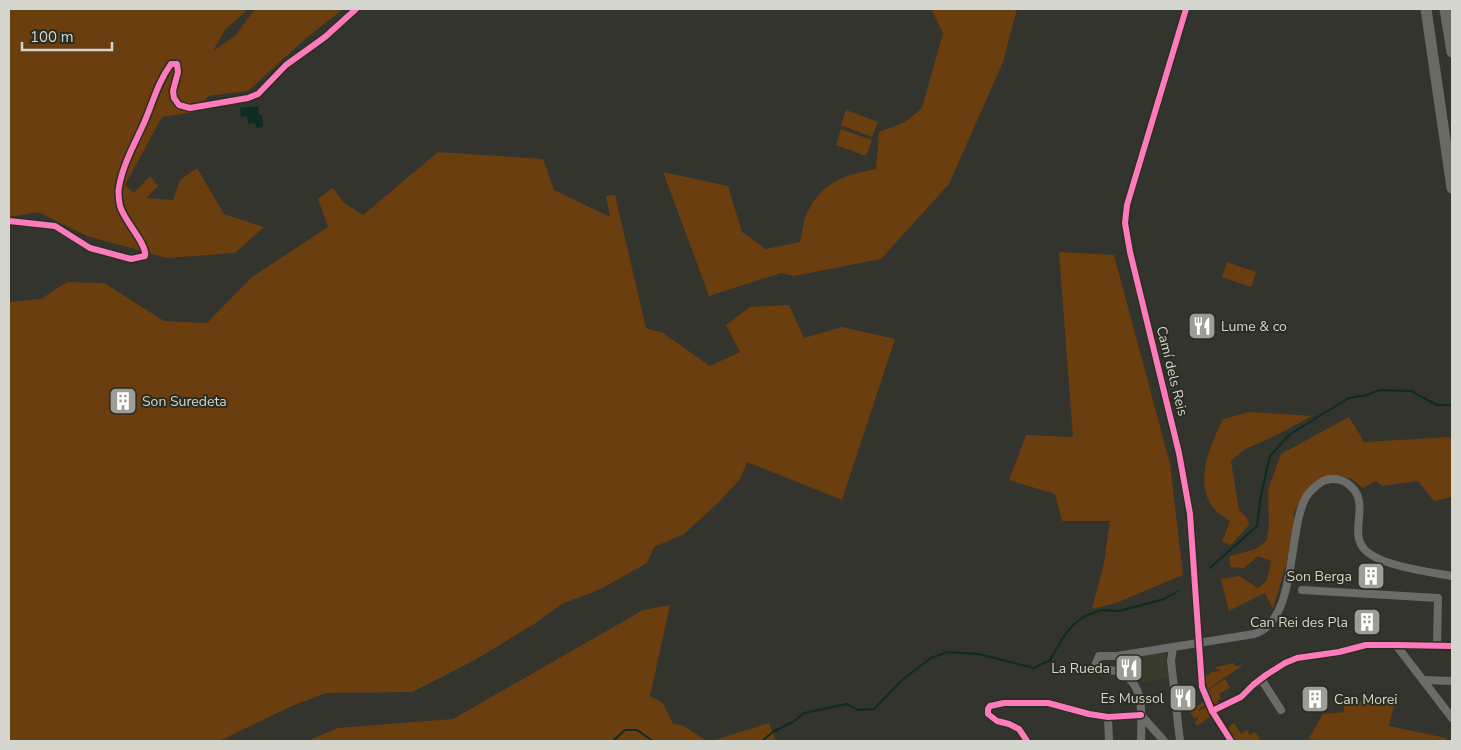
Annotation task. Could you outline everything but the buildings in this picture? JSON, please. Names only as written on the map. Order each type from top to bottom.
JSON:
[{"type":"highway","points":[[1426,9],[1452,188]]},
{"type":"highway","points":[[1445,9],[1452,52]]},
{"type":"street","points":[[9,221],[55,226],[90,248],[130,259],[145,256],[146,252],[143,243],[126,221],[120,206],[118,188],[153,97],[172,64],[177,64],[178,72],[174,98],[179,105],[190,108],[248,98],[258,94],[286,65],[325,37],[356,9]]},
{"type":"street","name":"Camí dels Reis","points":[[1186,9],[1127,205],[1125,223],[1130,252],[1179,453],[1190,514],[1200,642],[1201,680],[1206,700],[1231,741]]},
{"type":"street","points":[[1141,741],[1140,694],[1136,687],[1118,672],[1100,669],[1097,666],[1099,656],[1117,656],[1262,632],[1274,620],[1284,596],[1301,510],[1307,496],[1324,480],[1342,480],[1355,490],[1360,505],[1358,526],[1360,541],[1372,556],[1393,564],[1452,576]]},
{"type":"street","points":[[1302,590],[1438,598],[1437,646]]},
{"type":"street","points":[[1170,661],[1177,651],[1192,644]]},
{"type":"street","points":[[1396,644],[1452,718]]},
{"type":"street","points":[[1212,711],[1241,697],[1261,679],[1285,663],[1297,658],[1366,646],[1396,644],[1452,646]]},
{"type":"street","points":[[1173,647],[1170,661],[1180,741]]},
{"type":"street","points":[[1261,679],[1281,710]]},
{"type":"street","points":[[1423,680],[1452,681]]},
{"type":"street","points":[[1027,741],[1019,729],[991,718],[988,714],[990,706],[1004,703],[1048,703],[1087,714],[1108,717],[1141,715]]},
{"type":"street","points":[[1141,715],[1164,741]]},
{"type":"street","points":[[1108,717],[1109,741]]},
{"type":"shaded area","points":[[9,9],[248,9],[225,30],[213,51],[235,36],[255,9],[343,9],[304,40],[248,91],[208,96],[196,112],[162,117],[125,185],[134,193],[150,176],[158,186],[146,198],[173,200],[180,180],[197,168],[224,214],[264,227],[235,253],[167,258],[87,236],[38,212],[9,217]]},
{"type":"shaded area","points":[[931,9],[1017,9],[1003,62],[949,184],[881,259],[794,276],[781,273],[709,296],[663,172],[728,186],[742,232],[766,249],[800,242],[807,213],[822,191],[837,180],[876,169],[879,132],[905,122],[922,108],[943,33]]},
{"type":"shaded area","points":[[846,110],[878,122],[872,137],[841,125]]},
{"type":"shaded area","points":[[841,129],[872,140],[866,156],[836,145]]},
{"type":"shaded area","points":[[438,152],[543,159],[554,190],[610,217],[606,196],[615,195],[646,328],[663,333],[710,366],[740,352],[726,325],[750,307],[789,305],[804,338],[842,327],[895,339],[842,500],[747,462],[740,479],[719,502],[684,534],[654,547],[647,563],[601,589],[562,604],[534,624],[475,660],[412,692],[326,693],[292,706],[219,741],[9,741],[9,302],[41,299],[67,282],[104,283],[164,321],[207,323],[252,277],[328,227],[318,199],[333,188],[344,203],[363,215]]},
{"type":"shaded area","points":[[1059,252],[1114,255],[1170,464],[1183,575],[1116,603],[1092,609],[1104,563],[1110,521],[1062,521],[1055,494],[1009,480],[1026,435],[1073,437]]},
{"type":"shaded area","points":[[1227,262],[1256,272],[1251,287],[1222,277]]},
{"type":"shaded area","points":[[1249,412],[1312,416],[1273,437],[1245,449],[1231,461],[1239,510],[1247,518],[1249,525],[1231,545],[1222,542],[1230,521],[1212,506],[1204,485],[1204,474],[1206,462],[1223,419]]},
{"type":"shaded area","points":[[1349,417],[1364,442],[1452,437],[1452,497],[1434,501],[1418,481],[1382,486],[1376,481],[1363,488],[1352,479],[1336,475],[1304,496],[1294,513],[1292,545],[1273,609],[1265,593],[1229,611],[1221,579],[1239,576],[1258,588],[1267,580],[1271,561],[1258,556],[1244,568],[1230,567],[1230,556],[1256,549],[1267,540],[1269,524],[1268,490],[1281,454]]},
{"type":"shaded area","points":[[670,605],[650,696],[663,703],[673,724],[682,725],[707,741],[307,741],[338,728],[453,719],[643,610]]},
{"type":"shaded area","points":[[1165,652],[1169,678],[1138,683],[1134,657]]},
{"type":"shaded area","points":[[1234,663],[1235,666],[1243,665],[1207,690],[1205,676],[1211,674],[1211,672],[1220,671],[1216,667]]},
{"type":"shaded area","points":[[1225,679],[1230,688],[1219,694],[1221,699],[1217,701],[1219,705],[1215,707],[1207,691]]},
{"type":"shaded area","points":[[1396,697],[1389,726],[1446,738],[1446,741],[1314,741],[1309,738],[1323,714],[1344,712],[1344,703]]},
{"type":"shaded area","points":[[1204,702],[1205,705],[1198,710],[1206,707],[1211,716],[1197,726],[1195,722],[1198,719],[1197,717],[1194,719],[1189,710]]},
{"type":"shaded area","points":[[769,723],[776,741],[712,741]]},
{"type":"shaded area","points":[[1234,723],[1241,734],[1247,730],[1250,735],[1255,732],[1260,739],[1256,741],[1236,741],[1227,729]]},
{"type":"water","points":[[258,106],[259,115],[262,115],[263,127],[256,128],[255,123],[248,124],[247,116],[241,117],[240,108]]},
{"type":"waterway","points":[[1210,568],[1257,526],[1261,495],[1270,456],[1289,435],[1349,398],[1367,395],[1379,390],[1411,391],[1437,405],[1452,405]]},
{"type":"waterway","points":[[762,741],[774,731],[793,722],[804,713],[847,704],[858,710],[874,709],[902,680],[931,658],[947,652],[979,654],[1034,668],[1050,660],[1064,636],[1074,624],[1085,616],[1101,610],[1119,611],[1138,606],[1164,599],[1178,591]]},
{"type":"waterway","points":[[613,741],[625,730],[637,730],[653,741]]},
{"type":"cycle path","points":[[9,221],[55,226],[90,248],[131,259],[145,256],[143,246],[122,212],[119,189],[123,170],[159,85],[171,64],[177,64],[178,72],[173,91],[174,98],[179,105],[190,108],[248,98],[258,94],[286,65],[325,37],[356,9]]},
{"type":"cycle path","points":[[1186,9],[1127,205],[1125,223],[1130,252],[1179,453],[1190,514],[1202,687],[1212,711],[1231,741]]},
{"type":"cycle path","points":[[1212,711],[1241,697],[1266,675],[1297,658],[1339,652],[1366,645],[1452,646]]},
{"type":"cycle path","points":[[1027,741],[1019,729],[997,721],[988,714],[990,706],[1004,703],[1048,703],[1108,717],[1141,715]]},
{"type":"place","name":"Lume & co","points":[[1202,326]]},
{"type":"place","name":"Son Suredeta","points":[[123,401]]},
{"type":"place","name":"Son Berga","points":[[1371,576]]},
{"type":"place","name":"Can Rei des Pla","points":[[1367,622]]},
{"type":"place","name":"La Rueda","points":[[1129,668]]},
{"type":"place","name":"Es Mussol","points":[[1183,698]]},
{"type":"place","name":"Can Morei","points":[[1315,699]]}]
